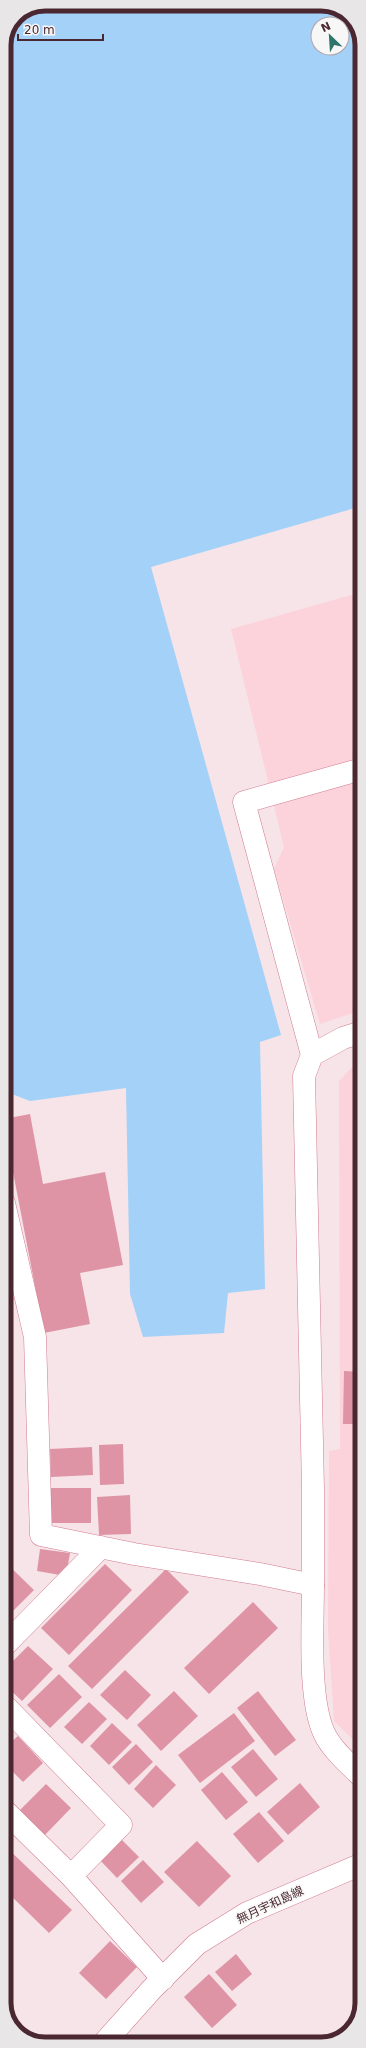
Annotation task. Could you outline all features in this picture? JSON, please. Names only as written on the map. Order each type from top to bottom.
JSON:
[{"type":"street","points":[[355,771],[244,802],[312,1055],[304,1076],[312,1461],[314,1698],[324,1734],[340,1756],[355,1770]]},
{"type":"street","points":[[312,1055],[343,1038],[355,1034]]},
{"type":"street","points":[[11,1233],[35,1337],[41,1534],[101,1547],[260,1574],[313,1585]]},
{"type":"street","points":[[11,1639],[101,1547]]},
{"type":"street","points":[[11,1718],[121,1825],[71,1876]]},
{"type":"street","points":[[11,1817],[71,1876],[163,1979]]},
{"type":"street","name":"無月宇和島線","points":[[109,2037],[197,1944],[247,1913],[355,1867]]},
{"type":"shaded area","points":[[355,594],[355,1012],[320,1024],[274,869],[284,847],[231,629]]},
{"type":"shaded area","points":[[355,1064],[355,1742],[334,1721],[328,1630],[329,1451],[340,1449],[339,1081]]},
{"type":"water","points":[[45,11],[330,12],[338,16],[310,16],[310,56],[350,56],[350,28],[355,41],[355,508],[151,567],[281,1035],[260,1042],[265,1289],[228,1293],[224,1333],[143,1337],[130,1294],[126,1088],[30,1101],[11,1094],[12,39],[17,26],[21,21],[32,14]]},
{"type":"building","points":[[30,1114],[43,1184],[105,1172],[123,1265],[80,1273],[90,1324],[44,1333],[11,1161],[11,1118]]},
{"type":"building","points":[[344,1371],[355,1372],[355,1424],[343,1424]]},
{"type":"building","points":[[123,1444],[124,1484],[100,1485],[99,1445]]},
{"type":"building","points":[[92,1447],[93,1475],[51,1477],[50,1449]]},
{"type":"building","points":[[50,1488],[91,1488],[91,1523],[50,1523]]},
{"type":"building","points":[[130,1495],[131,1534],[99,1535],[97,1497]]},
{"type":"building","points":[[40,1549],[70,1553],[66,1576],[37,1571]]},
{"type":"building","points":[[105,1564],[132,1590],[69,1655],[41,1628]]},
{"type":"building","points":[[11,1568],[34,1590],[11,1613]]},
{"type":"building","points":[[166,1569],[189,1592],[92,1689],[68,1666]]},
{"type":"building","points":[[253,1602],[278,1628],[209,1694],[184,1668]]},
{"type":"building","points":[[28,1646],[53,1669],[22,1701],[11,1691],[11,1663]]},
{"type":"building","points":[[125,1670],[151,1695],[127,1720],[100,1695]]},
{"type":"building","points":[[59,1674],[82,1697],[50,1728],[27,1705]]},
{"type":"building","points":[[174,1691],[198,1716],[161,1751],[137,1725]]},
{"type":"building","points":[[258,1691],[296,1740],[275,1756],[237,1708]]},
{"type":"building","points":[[89,1702],[107,1719],[82,1744],[64,1727]]},
{"type":"building","points":[[234,1713],[255,1741],[200,1783],[178,1755]]},
{"type":"building","points":[[112,1723],[132,1742],[109,1765],[90,1746]]},
{"type":"building","points":[[18,1736],[43,1763],[23,1782],[11,1770],[11,1742]]},
{"type":"building","points":[[136,1744],[153,1762],[129,1785],[112,1767]]},
{"type":"building","points":[[253,1749],[278,1779],[256,1797],[231,1767]]},
{"type":"building","points":[[156,1765],[176,1785],[153,1808],[134,1789]]},
{"type":"building","points":[[222,1772],[248,1802],[226,1820],[201,1790]]},
{"type":"building","points":[[300,1783],[320,1807],[288,1835],[267,1812]]},
{"type":"building","points":[[46,1784],[71,1808],[43,1837],[18,1812]]},
{"type":"building","points":[[259,1812],[284,1841],[258,1863],[233,1834]]},
{"type":"building","points":[[119,1837],[139,1857],[117,1878],[98,1858]]},
{"type":"building","points":[[197,1841],[231,1876],[199,1907],[164,1872]]},
{"type":"building","points":[[11,1852],[72,1910],[49,1933],[11,1896]]},
{"type":"building","points":[[143,1860],[164,1882],[141,1903],[121,1881]]},
{"type":"building","points":[[110,1941],[137,1967],[106,1999],[79,1973]]},
{"type":"building","points":[[236,1954],[252,1974],[232,1991],[215,1972]]},
{"type":"building","points":[[209,1974],[237,2005],[212,2028],[184,1997]]}]
